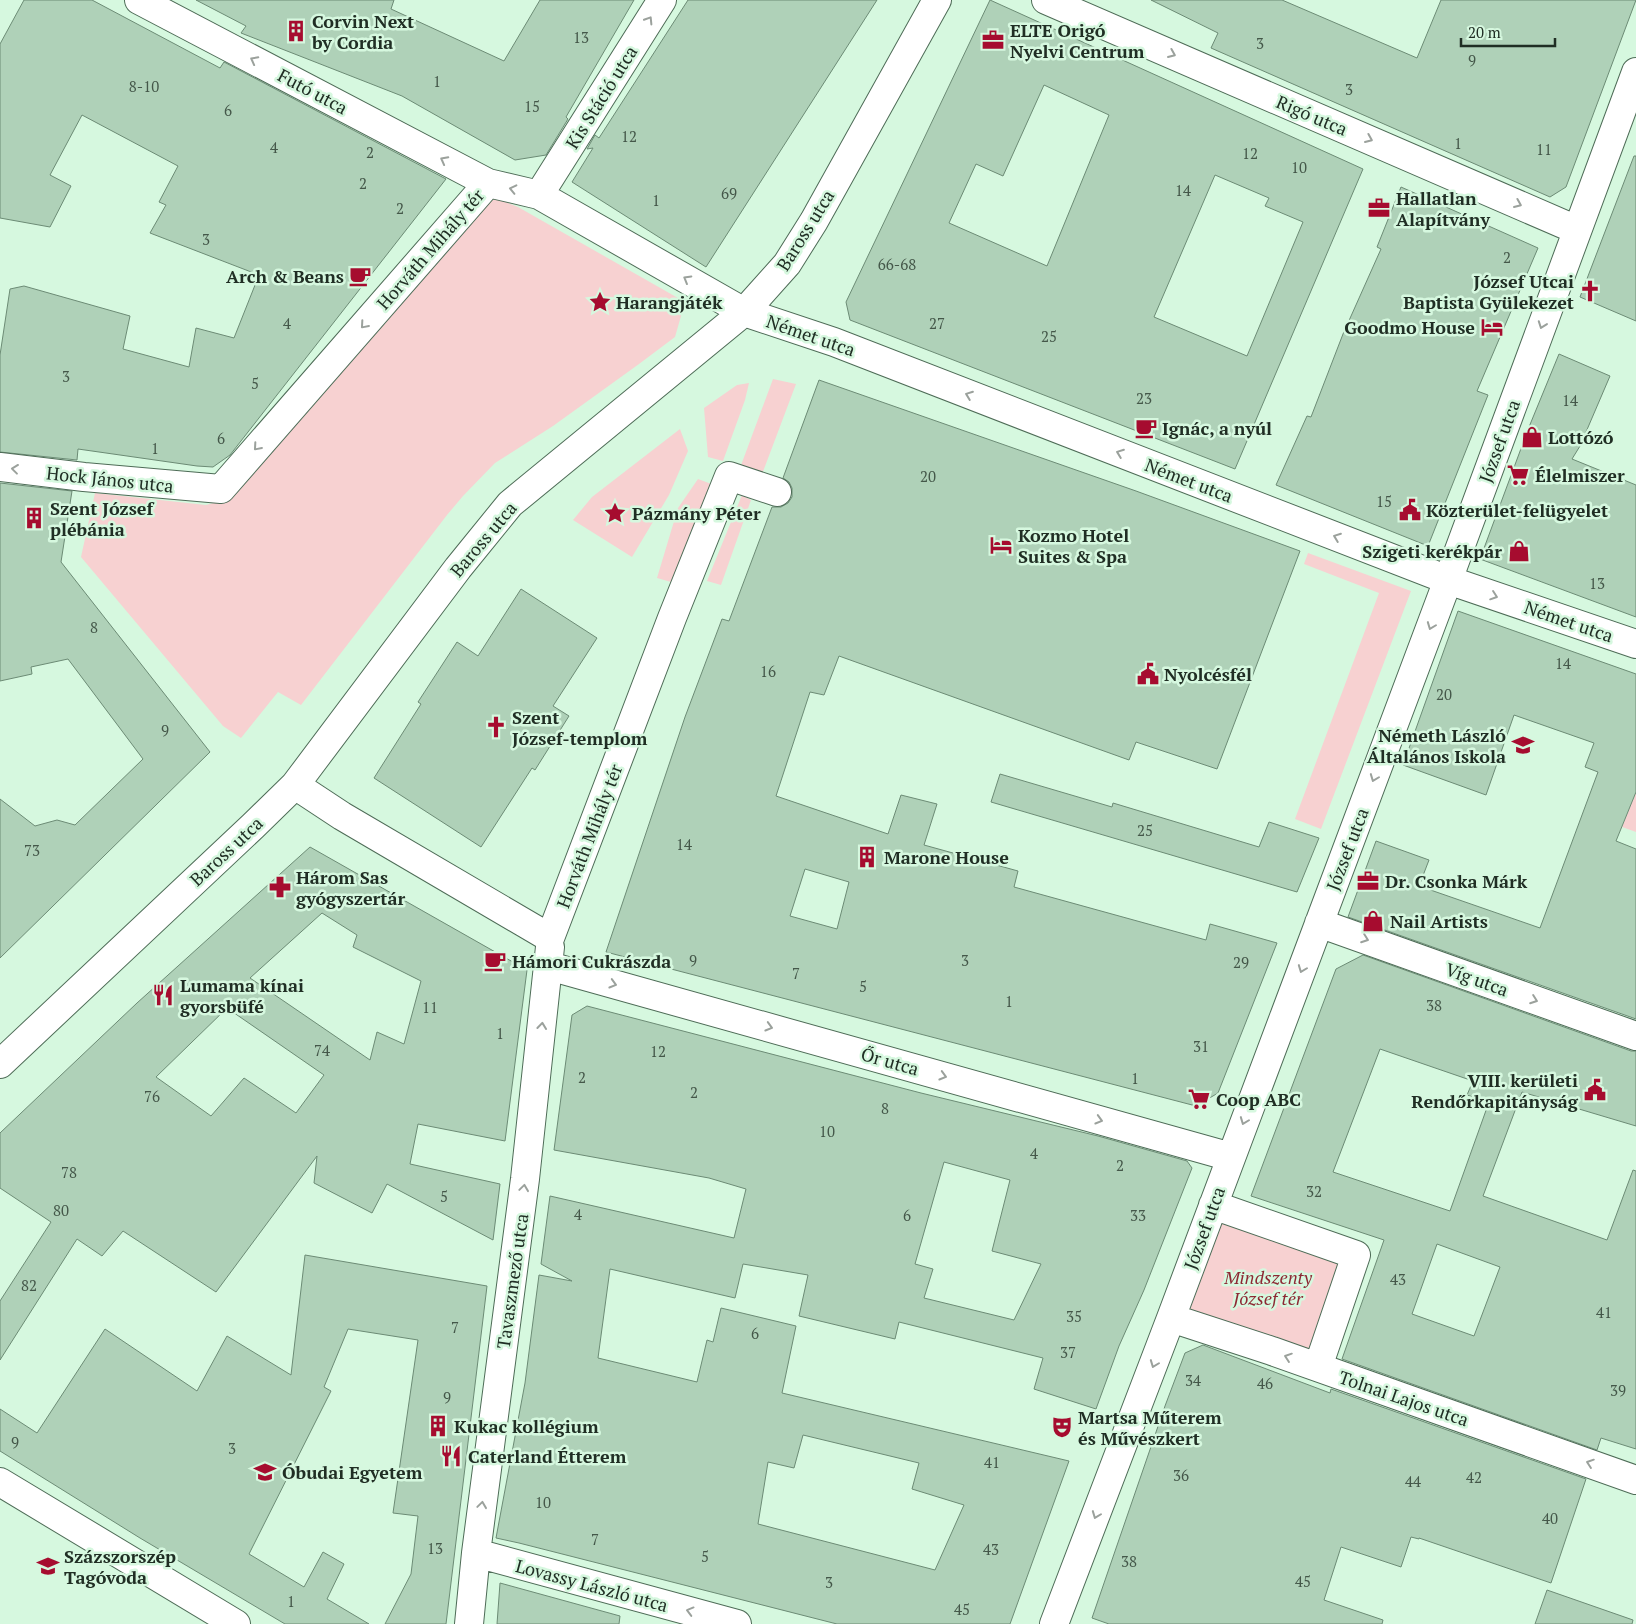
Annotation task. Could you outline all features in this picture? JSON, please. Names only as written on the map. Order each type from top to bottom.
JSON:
[{"type":"street","name":"Futó utca","points":[[139,0],[488,183]]},
{"type":"street","name":"Kis Stáció utca","points":[[539,195],[662,0]]},
{"type":"street","name":"Baross utca","points":[[0,1064],[295,785],[458,568],[510,504],[744,312],[787,264],[814,221],[937,0]]},
{"type":"street","name":"Rigó utca","points":[[1046,0],[1578,230]]},
{"type":"street","name":"József utca","points":[[1054,1624],[1171,1318],[1578,230],[1631,100],[1636,72]]},
{"type":"street","name":"Horváth Mihály tér","points":[[221,489],[488,183],[539,195],[744,312]]},
{"type":"street","name":"Német utca","points":[[744,312],[834,342],[1448,580],[1636,644]]},
{"type":"street","name":"Hock János utca","points":[[0,467],[84,477],[221,489]]},
{"type":"street","name":"Horváth Mihály tér","points":[[550,938],[654,664],[729,476],[778,492]]},
{"type":"street","points":[[295,785],[342,816],[550,938]]},
{"type":"street","name":"Víg utca","points":[[1319,923],[1636,1036]]},
{"type":"street","name":"Tavaszmező utca","points":[[469,1624],[476,1553],[525,1179],[549,966],[550,938]]},
{"type":"street","name":"Őr utca","points":[[549,966],[1231,1157]]},
{"type":"street","points":[[1213,1205],[1356,1256],[1318,1367]]},
{"type":"street","name":"Tolnai Lajos utca","points":[[1171,1318],[1318,1367],[1636,1480]]},
{"type":"street","points":[[0,1482],[236,1624]]},
{"type":"street","name":"Lovassy László utca","points":[[476,1553],[737,1624]]},
{"type":"green space","points":[[483,198],[496,198],[518,207],[685,302],[675,337],[553,426],[495,463],[447,515],[301,705],[278,692],[241,738],[223,726],[81,557],[95,493],[206,505],[221,501]]},
{"type":"green space","points":[[773,379],[796,384],[761,477],[740,468]]},
{"type":"green space","points":[[749,383],[745,400],[723,461],[708,457],[704,408],[737,385]]},
{"type":"green space","points":[[680,429],[688,451],[669,495],[632,557],[573,520],[592,497]]},
{"type":"green space","points":[[698,479],[714,485],[678,584],[657,578],[678,508]]},
{"type":"green space","points":[[742,495],[751,500],[721,585],[707,581]]},
{"type":"green space","points":[[1308,553],[1411,591],[1321,829],[1295,819],[1379,593],[1304,564]]},
{"type":"green space","points":[[1636,792],[1636,832],[1622,827]]},
{"type":"green space","name":"Mindszenty József tér","points":[[1213,1205],[1356,1255],[1318,1367],[1171,1318]]},
{"type":"building","points":[[24,0],[92,0],[220,68],[224,62],[446,179],[230,455],[213,467],[78,449],[77,460],[0,452],[0,355],[10,289],[24,286],[130,316],[123,349],[189,367],[196,328],[234,338],[259,275],[150,233],[166,205],[159,202],[178,166],[82,115],[50,175],[71,186],[50,227],[0,218],[0,44]]},
{"type":"building","points":[[196,0],[394,0],[391,9],[504,61],[540,0],[634,0],[546,155],[515,160],[402,96],[241,33],[246,26]]},
{"type":"building","points":[[688,0],[877,0],[706,267],[572,182],[593,148],[587,149],[595,135],[599,138]]},
{"type":"building","points":[[990,0],[1363,169],[1235,469],[850,320],[846,302]],"holes":[[[1044,85],[1109,115],[1047,266],[949,223],[976,164],[1003,176]],[[1215,175],[1269,198],[1265,206],[1303,222],[1247,356],[1154,317]]]},
{"type":"building","points":[[1151,0],[1282,0],[1417,58],[1441,0],[1636,0],[1566,187],[1550,197],[1211,48],[1218,33]]},
{"type":"building","points":[[1634,156],[1636,156],[1636,321],[1580,297]]},
{"type":"building","points":[[1401,187],[1538,248],[1477,391],[1488,395],[1428,546],[1276,485],[1307,416],[1311,417],[1343,334],[1381,249],[1377,247]]},
{"type":"building","points":[[1559,354],[1610,376],[1580,446],[1572,459],[1636,485],[1636,617],[1480,559],[1529,427]]},
{"type":"building","points":[[819,380],[1136,491],[1300,551],[1217,769],[1136,742],[1129,760],[839,656],[824,695],[810,692],[776,796],[888,834],[901,795],[937,804],[924,845],[1018,871],[1014,887],[1206,940],[1210,924],[1277,943],[1218,1093],[1196,1106],[606,952],[685,717],[722,619],[729,621],[772,507],[781,507],[788,503],[792,497],[792,488],[789,482],[783,478]],"holes":[[[805,869],[849,882],[837,929],[790,916]]]},
{"type":"building","points":[[0,483],[72,491],[61,562],[210,752],[0,958],[0,799],[35,826],[57,820],[75,825],[143,759],[68,659],[31,667],[32,674],[0,681]]},
{"type":"building","name":"Szent József-templom","points":[[521,589],[597,638],[553,706],[569,716],[535,770],[532,768],[481,847],[374,778],[421,704],[418,702],[457,642],[478,656]]},
{"type":"building","points":[[1458,611],[1636,674],[1636,792],[1616,841],[1636,849],[1636,1019],[1348,917],[1376,841],[1429,860],[1419,886],[1540,928],[1598,772],[1585,767],[1594,743],[1514,715],[1486,795],[1403,765]]},
{"type":"building","points":[[1000,774],[1112,807],[1113,803],[1259,847],[1269,822],[1319,838],[1297,892],[991,802]]},
{"type":"building","points":[[310,847],[527,970],[505,1141],[418,1124],[410,1164],[500,1184],[493,1240],[387,1184],[372,1213],[314,1183],[317,1156],[216,1292],[123,1231],[102,1256],[77,1239],[0,1360],[0,1301],[51,1222],[0,1188],[0,1133],[137,1003]],"holes":[[[322,913],[357,935],[353,947],[421,981],[404,1044],[377,1032],[370,1060],[250,978]],[[227,1008],[324,1075],[296,1113],[244,1078],[211,1116],[156,1077]]]},
{"type":"building","points":[[1363,955],[1631,1051],[1636,1051],[1636,1126],[1522,1092],[1483,1196],[1607,1240],[1633,1170],[1636,1171],[1636,1449],[1601,1438],[1597,1450],[1342,1359],[1384,1240],[1251,1196],[1336,969]],"holes":[[[1380,1049],[1473,1081],[1467,1095],[1489,1102],[1450,1211],[1333,1172]],[[1437,1244],[1500,1267],[1474,1336],[1412,1314]]]},
{"type":"building","points":[[587,1006],[921,1093],[1098,1136],[1187,1161],[1192,1168],[1144,1290],[1119,1346],[1096,1409],[1034,1389],[1043,1358],[899,1322],[895,1339],[799,1316],[808,1275],[743,1264],[735,1298],[610,1269],[598,1358],[697,1382],[707,1340],[713,1342],[721,1308],[796,1326],[782,1393],[1069,1461],[1010,1624],[837,1624],[496,1538],[525,1383],[539,1275],[572,1281],[541,1264],[550,1196],[734,1238],[746,1189],[709,1178],[554,1150],[572,1015]],"holes":[[[944,1162],[1010,1180],[992,1251],[1041,1264],[1014,1320],[924,1298],[933,1269],[915,1264]],[[803,1435],[919,1463],[912,1489],[964,1505],[935,1570],[758,1524],[768,1462],[794,1468]]]},
{"type":"building","points":[[305,1255],[487,1286],[446,1624],[385,1624],[411,1574],[418,1516],[393,1513],[418,1340],[348,1329],[324,1387],[331,1391],[249,1554],[304,1587],[323,1552],[344,1564],[327,1599],[369,1624],[285,1624],[140,1538],[0,1451],[0,1409],[37,1433],[105,1329],[197,1391],[227,1336],[291,1375]]},
{"type":"building","points":[[1203,1345],[1330,1393],[1331,1389],[1586,1479],[1551,1583],[1419,1538],[1411,1537],[1401,1567],[1341,1547],[1324,1600],[1383,1620],[1382,1624],[1109,1624],[1092,1618],[1185,1353]]},
{"type":"building","points":[[500,1583],[620,1616],[619,1624],[497,1624]]},
{"type":"building","points":[[1547,1590],[1633,1620],[1632,1624],[1535,1624]]},
{"type":"place","name":"Corvin Next by Cordia","points":[[296,31]]},
{"type":"place","name":"ELTE Origó Nyelvi Centrum","points":[[993,40]]},
{"type":"place","name":"Hallatlan Alapítvány","points":[[1379,208]]},
{"type":"place","name":"Arch & Beans","points":[[360,276]]},
{"type":"place","name":"József Utcai Baptista Gyülekezet","points":[[1590,291]]},
{"type":"place","name":"Harangjáték","points":[[600,302]]},
{"type":"place","name":"Goodmo House","points":[[1492,327]]},
{"type":"place","name":"Ignác, a nyúl","points":[[1146,428]]},
{"type":"place","name":"Lottózó","points":[[1532,437]]},
{"type":"place","name":"Élelmiszer","points":[[1518,475]]},
{"type":"place","name":"Közterület-felügyelet","points":[[1410,510]]},
{"type":"place","name":"Pázmány Péter","points":[[615,513]]},
{"type":"place","name":"Szent József plébánia","points":[[34,518]]},
{"type":"place","name":"Kozmo Hotel Suites & Spa","points":[[1001,545]]},
{"type":"place","name":"Szigeti kerékpár","points":[[1519,551]]},
{"type":"place","name":"Nyolcésfél","points":[[1148,674]]},
{"type":"place","name":"Szent József-templom","points":[[496,727]]},
{"type":"place","name":"Németh László Általános Iskola","points":[[1523,745]]},
{"type":"place","name":"Marone House","points":[[867,857]]},
{"type":"place","name":"Dr. Csonka Márk","points":[[1368,881]]},
{"type":"place","name":"Három Sas gyógyszertár","points":[[280,887]]},
{"type":"place","name":"Nail Artists","points":[[1373,921]]},
{"type":"place","name":"Hámori Cukrászda","points":[[495,961]]},
{"type":"place","name":"Lumama kínai gyorsbüfé","points":[[163,995]]},
{"type":"place","name":"VIII. kerületi Rendőrkapitányság","points":[[1595,1090]]},
{"type":"place","name":"Coop ABC","points":[[1199,1099]]},
{"type":"place","name":"Kukac kollégium","points":[[438,1426]]},
{"type":"place","name":"Martsa Műterem és Művészkert","points":[[1062,1427]]},
{"type":"place","name":"Caterland Étterem","points":[[451,1456]]},
{"type":"place","name":"Óbudai Egyetem","points":[[265,1472]]},
{"type":"place","name":"Százszorszép Tagóvoda","points":[[48,1566]]}]
